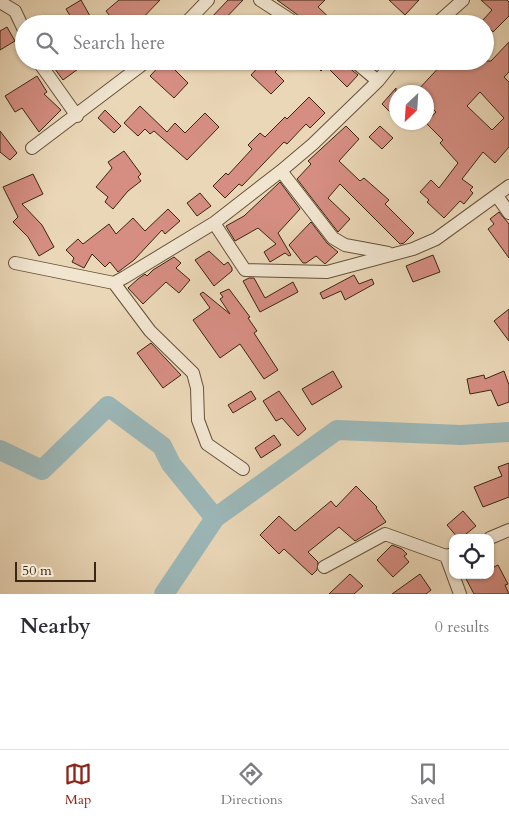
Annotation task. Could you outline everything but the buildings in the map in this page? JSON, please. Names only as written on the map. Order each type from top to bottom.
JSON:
[{"type":"street","points":[[194,15],[208,0]]},
{"type":"street","points":[[260,0],[283,15]]},
{"type":"street","points":[[446,15],[463,0]]},
{"type":"street","points":[[0,2],[15,11],[17,15]]},
{"type":"street","points":[[44,70],[77,116]]},
{"type":"street","points":[[32,148],[77,116],[136,70]]},
{"type":"street","points":[[365,70],[378,81]]},
{"type":"street","points":[[114,283],[214,223],[281,171],[313,144],[378,81],[387,70]]},
{"type":"street","points":[[281,171],[334,238],[345,245],[393,254]]},
{"type":"street","points":[[214,223],[245,270],[327,272],[413,249],[436,238],[509,186]]},
{"type":"street","points":[[497,196],[509,213]]},
{"type":"street","points":[[15,263],[114,283],[150,331],[193,373],[197,388],[198,420],[207,444],[244,469]]},
{"type":"street","points":[[494,536],[509,530]]},
{"type":"street","points":[[324,567],[385,534],[449,555]]},
{"type":"street","points":[[456,579],[460,594]]},
{"type":"waterway","points":[[0,450],[42,470],[108,406],[162,446],[171,464],[215,518],[164,594]]},
{"type":"waterway","points":[[215,518],[337,430],[461,435],[509,432]]}]
